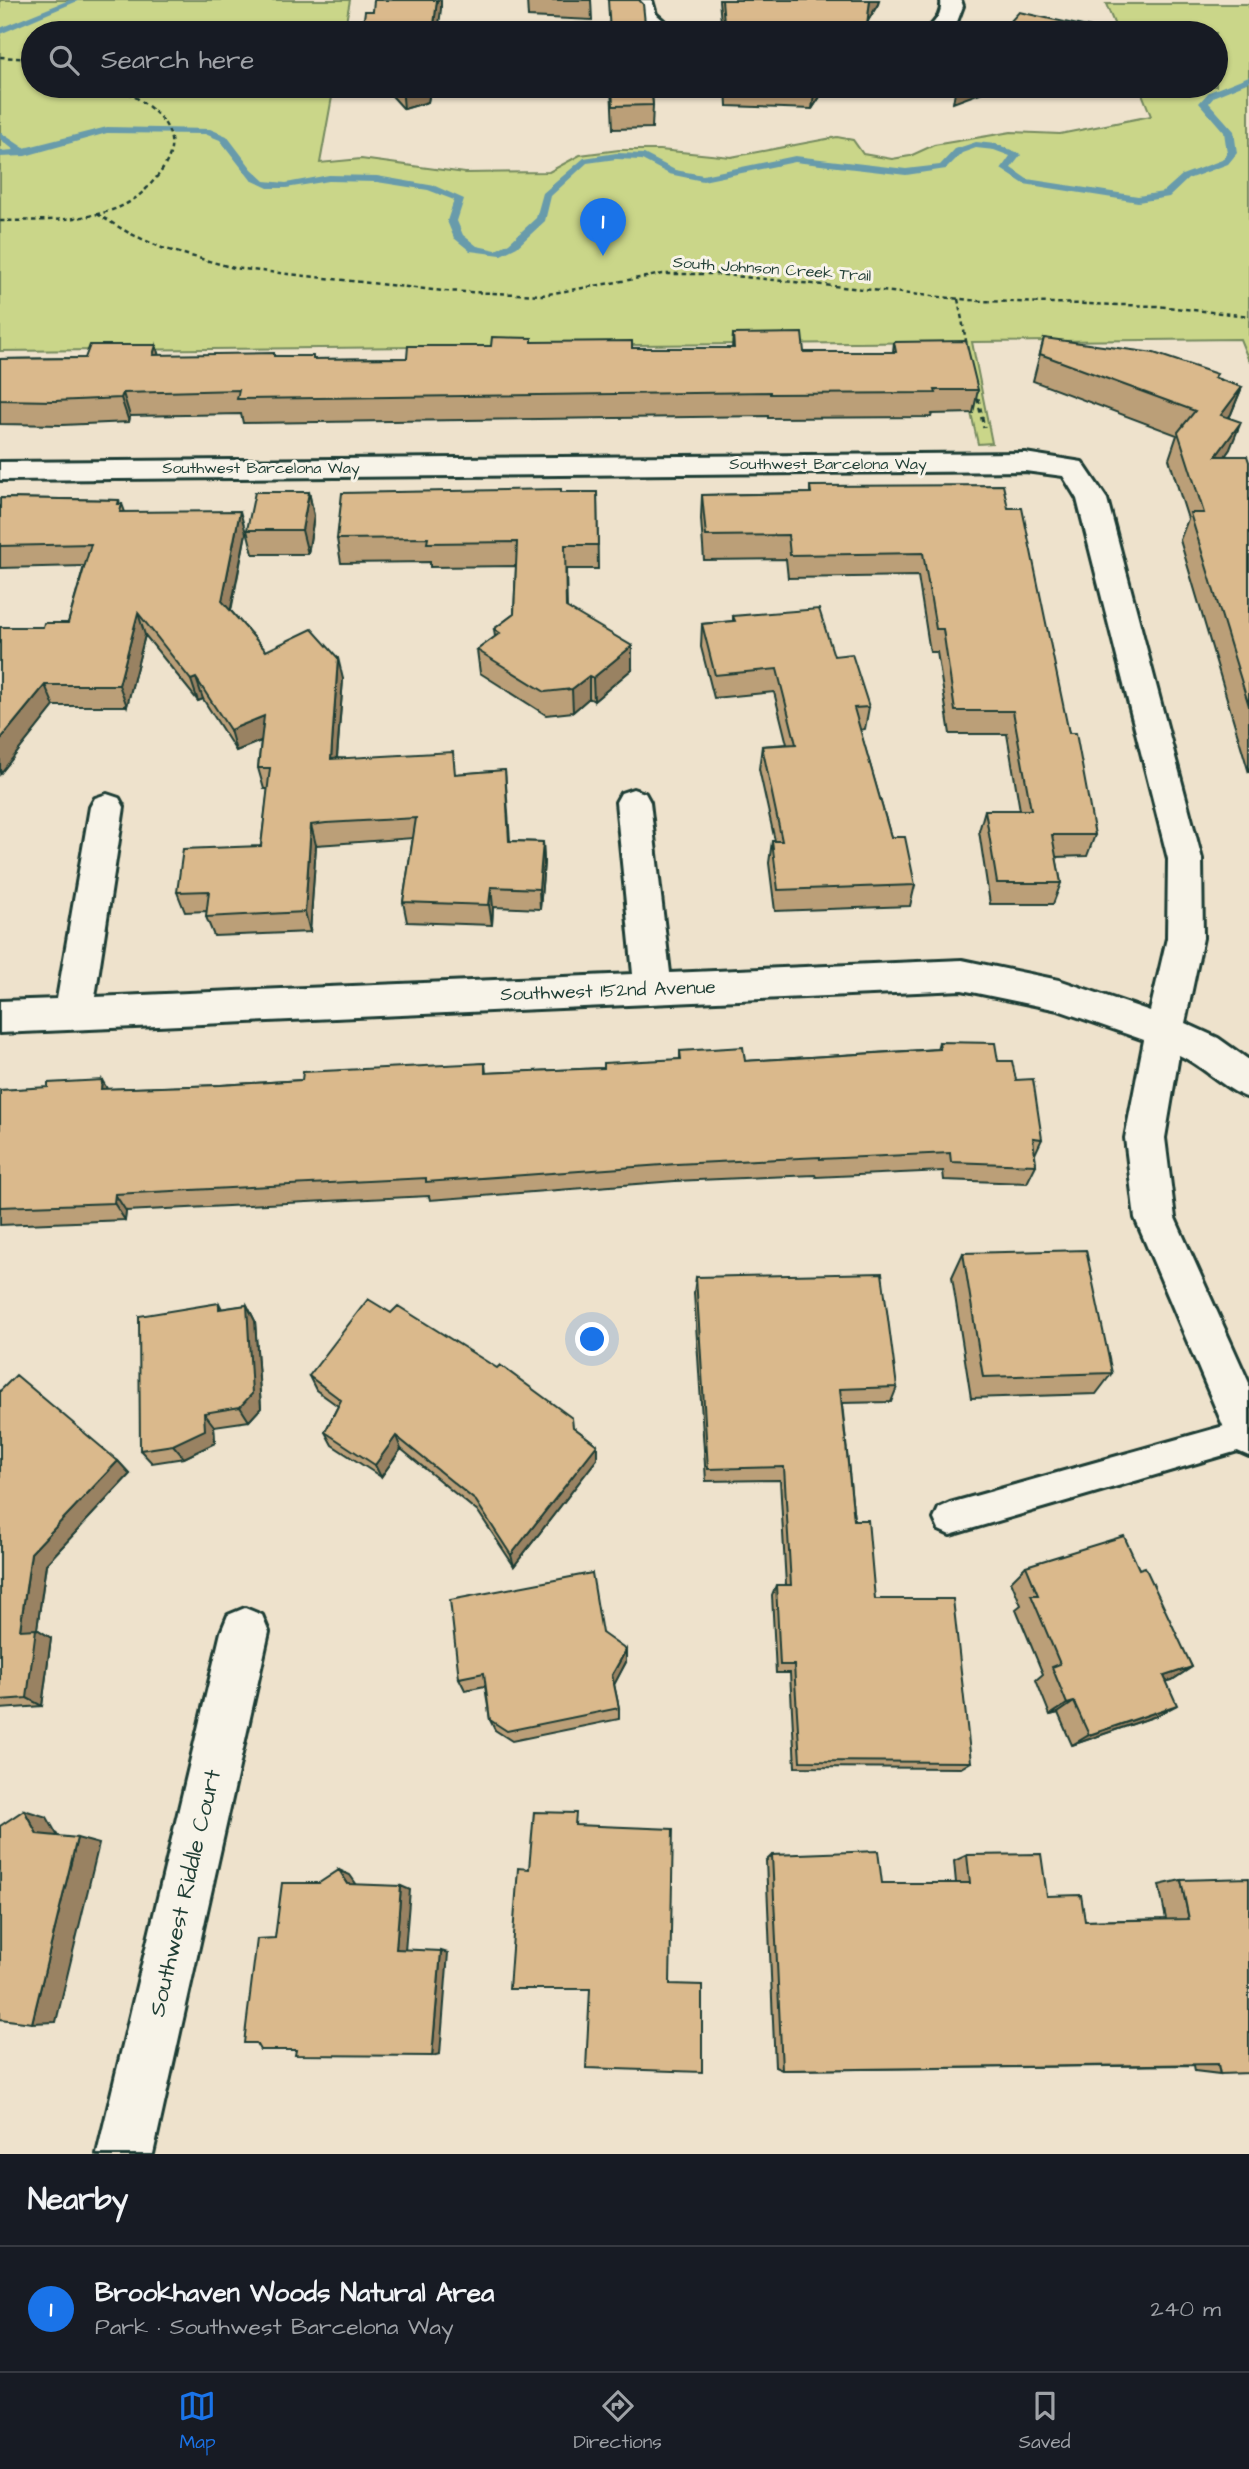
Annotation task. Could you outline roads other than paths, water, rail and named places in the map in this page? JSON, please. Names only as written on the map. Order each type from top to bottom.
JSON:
[{"type":"street","points":[[642,0],[642,10],[650,21]]},
{"type":"street","points":[[946,21],[952,6],[951,0]]},
{"type":"street","name":"Southwest Barcelona Way","points":[[0,471],[1025,462],[1072,468],[1092,499],[1185,859],[1185,937],[1164,1031]]},
{"type":"street","points":[[633,802],[653,989]]},
{"type":"street","points":[[74,1012],[107,807]]},
{"type":"street","name":"Southwest 152nd Avenue","points":[[0,1017],[962,975],[1059,995],[1164,1031],[1205,1049],[1249,1082]]},
{"type":"street","points":[[1164,1031],[1145,1138],[1155,1218],[1249,1434]]},
{"type":"street","name":"Southwest 152nd Avenue","points":[[1205,1049],[1249,1048]]},
{"type":"street","name":"Southwest Riddle Court","points":[[125,2154],[245,1632]]},
{"type":"lane","points":[[950,1519],[1249,1434]]},
{"type":"waterway","points":[[25,21],[76,0]]},
{"type":"waterway","points":[[0,31],[21,22]]},
{"type":"waterway","points":[[1228,88],[1249,79]]},
{"type":"waterway","points":[[23,151],[117,129],[215,133],[231,145],[248,171],[262,184],[286,185],[329,178],[360,177],[414,184],[446,193],[459,199],[452,221],[458,236],[474,249],[497,253],[513,245],[541,219],[546,195],[584,161],[616,156],[644,157],[672,172],[703,178],[795,159],[906,172],[943,167],[958,151],[986,145],[1016,155],[1006,169],[1024,181],[1138,199],[1166,195],[1185,177],[1225,162],[1232,153],[1229,131],[1204,103],[1208,98]]},
{"type":"waterway","points":[[0,135],[23,151]]},
{"type":"waterway","points":[[0,154],[23,151]]},
{"type":"place","name":"Brookhaven Woods Natural Area","points":[[603,256]]}]
